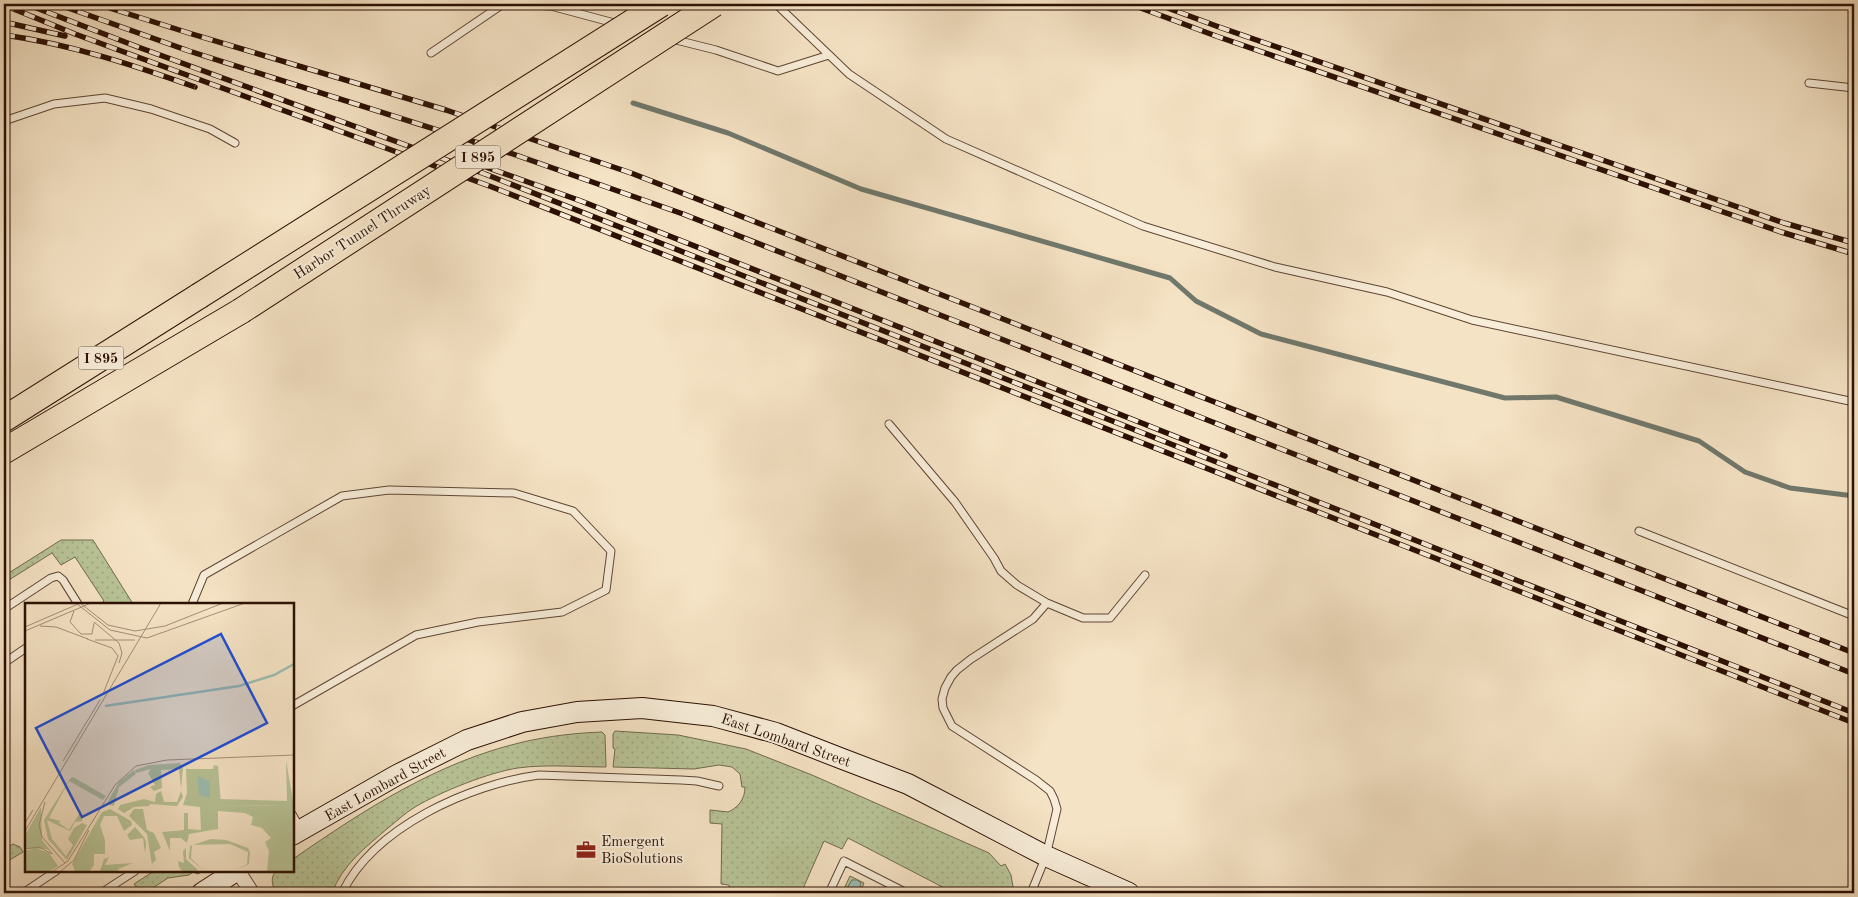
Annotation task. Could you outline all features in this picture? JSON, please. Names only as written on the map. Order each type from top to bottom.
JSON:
[{"type":"highway","name":"I 895","points":[[4,419],[661,4]]},
{"type":"highway","name":"Harbor Tunnel Thruway","points":[[4,451],[241,311],[714,4]]},
{"type":"main road","name":"East Lombard Street","points":[[295,826],[467,740],[522,722],[577,712],[642,708],[713,716],[776,734],[908,784],[1046,856],[1129,893]]},
{"type":"main road","points":[[202,893],[235,872]]},
{"type":"street","points":[[238,872],[252,893]]},
{"type":"lane","points":[[431,53],[503,4]]},
{"type":"lane","points":[[511,4],[551,6],[633,28]]},
{"type":"lane","points":[[776,4],[849,74],[946,139],[1143,226],[1275,267],[1387,292],[1472,320],[1854,402]]},
{"type":"lane","points":[[652,33],[716,50],[778,72],[829,55]]},
{"type":"lane","points":[[1809,83],[1854,88]]},
{"type":"lane","points":[[4,121],[54,104],[104,98],[151,109],[210,129],[234,143]]},
{"type":"lane","points":[[889,424],[955,502],[1001,571],[1017,585],[1047,603],[1083,618],[1110,618],[1145,575]]},
{"type":"lane","points":[[192,603],[204,575],[342,496],[389,490],[514,493],[573,511],[611,551],[606,590],[562,612],[478,622],[416,634],[294,705]]},
{"type":"lane","points":[[1639,531],[1854,616]]},
{"type":"lane","points":[[4,609],[51,578],[58,576],[63,580],[77,603]]},
{"type":"lane","points":[[1031,893],[1046,856],[1057,809],[1050,791],[952,726],[943,708],[942,699],[951,676],[957,670],[970,659],[1033,619],[1047,603]]},
{"type":"lane","points":[[4,663],[25,649]]},
{"type":"lane","points":[[342,893],[350,878],[371,853],[411,821],[444,804],[495,784],[539,775],[697,780],[720,786]]},
{"type":"lane","points":[[829,893],[844,861],[907,893]]},
{"type":"lane","points":[[22,893],[54,872]]},
{"type":"lane","points":[[101,893],[133,872]]},
{"type":"green space","points":[[61,540],[93,540],[132,603],[101,603],[104,601],[75,557],[61,565],[52,553],[4,583],[4,576]]},
{"type":"green space","points":[[615,731],[678,735],[746,749],[812,775],[989,853],[1001,866],[1005,864],[1011,875],[1014,893],[954,893],[848,838],[842,849],[824,841],[801,893],[731,893],[729,885],[721,884],[722,824],[710,823],[710,810],[728,812],[738,805],[744,795],[745,787],[742,787],[740,774],[732,767],[719,765],[694,769],[613,767],[615,749],[613,748],[613,734]]},
{"type":"green space","points":[[602,732],[605,735],[606,767],[551,766],[518,768],[465,783],[425,801],[401,817],[348,865],[332,893],[276,893],[272,882],[275,872],[294,872],[294,858],[347,823],[402,790],[431,775],[491,751],[543,738]]},
{"type":"green space","points":[[13,844],[20,847],[23,852],[8,861],[4,869],[4,850]]},
{"type":"green space","points":[[152,872],[193,872],[189,875],[168,878],[145,893],[142,889],[138,891],[134,884]]},
{"type":"green space","points":[[850,876],[864,883],[860,893],[858,893],[859,881],[852,880],[844,893],[842,893]]},
{"type":"shaded area","points":[[852,880],[857,880],[861,883],[858,893],[844,893]]},
{"type":"waterway","points":[[633,103],[728,133],[861,189],[1170,278],[1196,301],[1261,334],[1505,398],[1556,397],[1699,441],[1745,472],[1790,488],[1854,496]]},
{"type":"railway","points":[[26,4],[485,174],[1854,713]]},
{"type":"railway","points":[[57,4],[189,51],[513,154],[683,214],[1854,674]]},
{"type":"railway","points":[[97,4],[446,110],[631,173],[1854,653]]},
{"type":"railway","points":[[1130,4],[1216,36],[1781,232],[1854,254]]},
{"type":"railway","points":[[1157,4],[1784,223],[1854,243]]},
{"type":"railway","points":[[4,5],[75,34],[492,187],[1854,723]]},
{"type":"railway","points":[[4,22],[65,36]]},
{"type":"railway","points":[[4,35],[53,44],[125,63],[195,87]]},
{"type":"railway","points":[[472,162],[581,201],[1225,456]]},
{"type":"place","name":"Emergent BioSolutions","points":[[586,850]]}]
